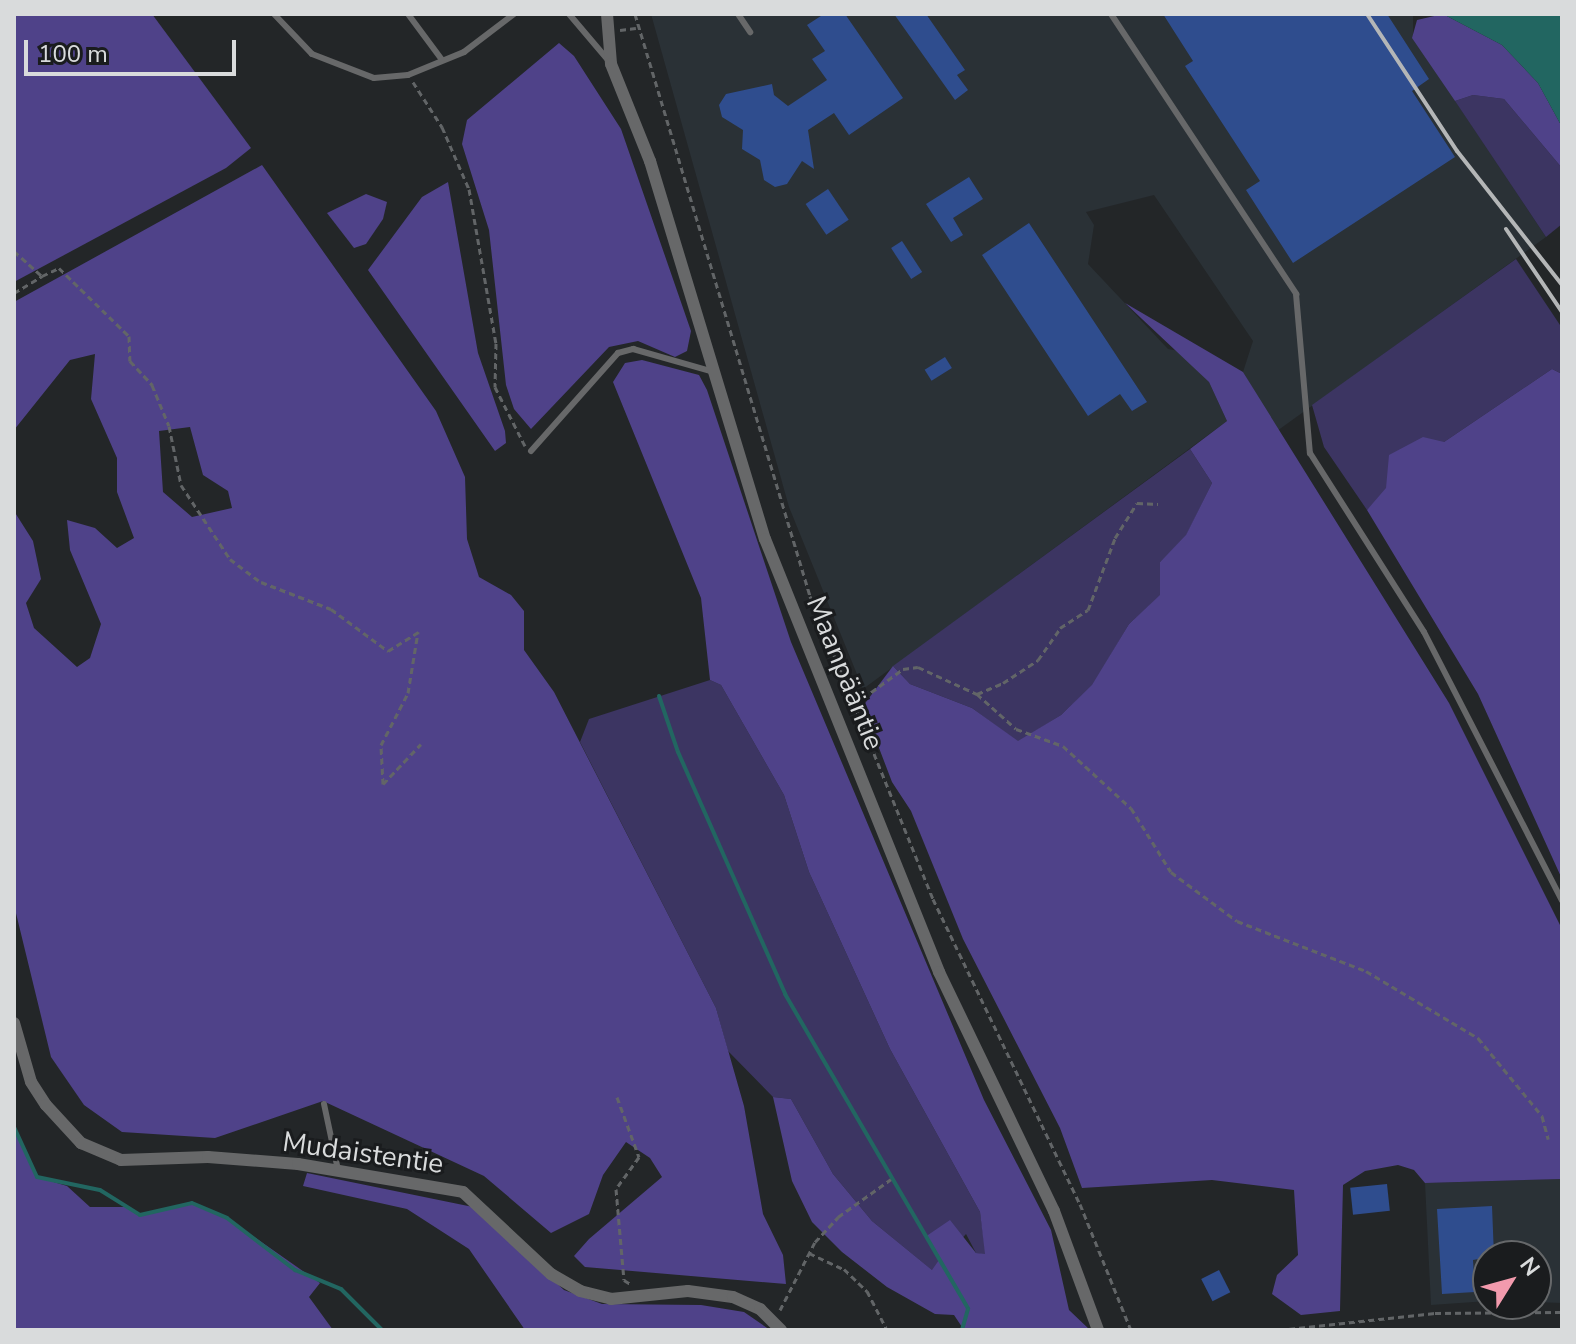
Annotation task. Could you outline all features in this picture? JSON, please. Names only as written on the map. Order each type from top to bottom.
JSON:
[{"type":"street","name":"Maanpääntie","points":[[607,14],[611,64],[650,161],[710,371],[765,539],[894,865],[1006,1121],[1054,1211],[1098,1330]]},
{"type":"street","name":"Mudaistentie","points":[[14,1023],[31,1082],[81,1143],[121,1160],[208,1157],[463,1192],[551,1274],[580,1291],[611,1299],[650,1294],[733,1297],[779,1326]]},
{"type":"lane","points":[[274,14],[312,54],[374,78],[408,75],[464,52],[514,14]]},
{"type":"lane","points":[[408,14],[442,60]]},
{"type":"lane","points":[[569,14],[611,64]]},
{"type":"lane","points":[[738,14],[750,32]]},
{"type":"lane","points":[[1111,14],[1296,294],[1310,453],[1424,632],[1562,901]]},
{"type":"lane","points":[[531,451],[618,353],[633,349],[710,371]]},
{"type":"lane","points":[[324,1104],[339,1173]]},
{"type":"path","points":[[635,14],[784,524],[950,938],[1080,1204],[1131,1330]]},
{"type":"path","points":[[408,75],[442,127],[469,189],[496,343],[495,387],[517,438],[531,451]]},
{"type":"path","points":[[14,251],[42,276]]},
{"type":"path","points":[[14,293],[59,268],[129,336],[130,361],[152,385],[169,426],[181,485],[230,559],[261,582],[331,609],[388,651],[418,632],[408,693],[381,745],[383,784],[421,744]]},
{"type":"path","points":[[977,694],[1038,660],[1060,628],[1088,610],[1115,538],[1137,503],[1158,504]]},
{"type":"path","points":[[855,704],[903,669],[918,667],[977,694],[1016,729],[1063,746],[1131,808],[1171,872],[1237,921],[1366,971],[1478,1038],[1542,1116],[1548,1139]]},
{"type":"path","points":[[617,1097],[639,1157],[616,1189],[624,1280],[650,1294]]},
{"type":"path","points":[[779,1326],[809,1253],[838,1217],[891,1179]]},
{"type":"path","points":[[809,1253],[844,1269],[867,1291],[886,1328]]},
{"type":"path","points":[[1279,1330],[1435,1313],[1562,1312]]},
{"type":"shaded area","points":[[14,14],[152,14],[251,148],[226,168],[14,282]]},
{"type":"shaded area","points":[[651,14],[1413,14],[1413,38],[1546,237],[1277,431],[1243,372],[1253,341],[1154,195],[1086,212],[1094,225],[1088,264],[1168,349],[1179,351],[1209,382],[1227,421],[863,689],[789,507]]},
{"type":"shaded area","points":[[1443,14],[1502,45],[1538,83],[1562,127],[1562,168],[1504,99],[1473,95],[1455,101],[1412,38],[1417,20]]},
{"type":"shaded area","points":[[1443,14],[1562,14],[1562,127],[1538,83],[1502,45]]},
{"type":"shaded area","points":[[559,43],[574,56],[621,129],[691,331],[687,351],[675,357],[638,341],[609,347],[531,429],[514,409],[506,385],[489,230],[462,144],[467,120]]},
{"type":"shaded area","points":[[1473,95],[1504,99],[1562,168],[1562,224],[1546,237],[1455,101]]},
{"type":"shaded area","points":[[262,165],[436,411],[465,477],[467,539],[479,577],[511,595],[524,611],[524,650],[554,692],[716,1008],[744,1106],[763,1214],[783,1255],[786,1284],[585,1267],[574,1256],[589,1239],[662,1177],[650,1158],[626,1142],[603,1175],[589,1214],[551,1233],[484,1176],[323,1101],[215,1138],[122,1132],[84,1105],[51,1057],[14,905],[14,511],[33,541],[41,579],[26,603],[34,628],[77,667],[90,658],[101,624],[70,550],[67,520],[95,528],[117,548],[134,538],[117,492],[117,458],[91,399],[95,354],[70,360],[14,430],[14,302]],"holes":[[[190,427],[203,475],[228,491],[232,508],[192,517],[163,492],[159,431]]]},
{"type":"shaded area","points":[[448,182],[478,353],[505,431],[506,443],[495,451],[368,270],[422,197]]},
{"type":"shaded area","points":[[366,194],[387,202],[383,219],[366,244],[354,248],[327,213]]},
{"type":"shaded area","points":[[1516,259],[1562,328],[1562,374],[1552,369],[1444,442],[1367,510],[1324,447],[1312,405]]},
{"type":"shaded area","points":[[1125,303],[1243,372],[1449,703],[1562,929],[1562,1179],[1425,1183],[1414,1170],[1398,1165],[1365,1171],[1343,1185],[1340,1311],[1301,1315],[1272,1294],[1277,1275],[1298,1255],[1294,1190],[1212,1180],[1082,1188],[1060,1128],[963,939],[911,811],[892,782],[863,706],[893,666],[910,684],[972,708],[1018,741],[1061,715],[1092,685],[1129,624],[1160,595],[1160,562],[1186,535],[1212,483],[1190,449],[1227,421],[1209,382]]},
{"type":"shaded area","points":[[642,360],[699,375],[707,390],[791,642],[984,1100],[1051,1230],[1069,1310],[1090,1330],[964,1330],[954,1315],[935,1314],[887,1287],[842,1252],[812,1222],[792,1181],[773,1097],[791,1099],[833,1174],[872,1221],[932,1270],[939,1260],[925,1237],[950,1220],[976,1253],[985,1254],[980,1212],[890,1049],[809,872],[784,795],[721,685],[710,680],[701,598],[613,382],[625,363]]},
{"type":"shaded area","points":[[1552,369],[1562,374],[1562,879],[1478,694],[1367,510],[1386,488],[1389,455],[1423,437],[1444,442]]},
{"type":"shaded area","points":[[1190,449],[1212,483],[1186,536],[1160,562],[1161,595],[1129,624],[1093,685],[1061,715],[1018,742],[972,708],[910,684],[893,666]]},
{"type":"shaded area","points":[[710,680],[721,685],[784,795],[809,872],[890,1049],[980,1212],[986,1255],[976,1253],[966,1234],[933,1271],[872,1221],[833,1174],[791,1099],[773,1097],[728,1051],[716,1008],[580,742],[589,719]]},
{"type":"shaded area","points":[[14,1127],[37,1177],[67,1186],[90,1207],[126,1207],[140,1215],[192,1203],[227,1218],[320,1283],[309,1297],[333,1330],[14,1330]]},
{"type":"shaded area","points":[[307,1173],[473,1207],[564,1290],[602,1304],[701,1305],[744,1312],[770,1330],[525,1330],[469,1249],[407,1209],[303,1186]]},
{"type":"shaded area","points":[[1562,1179],[1562,1303],[1552,1303],[1552,1240],[1472,1240],[1472,1302],[1431,1305],[1425,1183]]},
{"type":"building","points":[[824,14],[845,14],[903,98],[849,135],[834,113],[808,130],[814,169],[802,161],[787,184],[775,187],[764,180],[760,160],[742,149],[743,130],[722,117],[719,105],[726,94],[772,84],[774,95],[788,106],[827,80],[812,59],[825,51],[807,25]]},
{"type":"building","points":[[894,14],[926,14],[965,70],[957,75],[968,90],[955,100]]},
{"type":"building","points":[[1163,14],[1387,14],[1429,79],[1412,91],[1455,157],[1293,263],[1246,190],[1260,181],[1185,66],[1193,61]]},
{"type":"building","points":[[969,177],[983,199],[953,218],[963,235],[951,242],[926,204]]},
{"type":"building","points":[[828,189],[849,220],[826,235],[806,204]]},
{"type":"building","points":[[1029,223],[1147,402],[1132,411],[1120,394],[1088,416],[982,255]]},
{"type":"building","points":[[902,241],[922,272],[911,279],[891,248]]},
{"type":"building","points":[[945,357],[952,368],[932,381],[925,370]]},
{"type":"building","points":[[1387,1184],[1390,1211],[1353,1215],[1350,1188]]},
{"type":"building","points":[[1492,1206],[1493,1240],[1472,1240],[1472,1292],[1442,1294],[1437,1209]]},
{"type":"building","points":[[1219,1270],[1230,1292],[1213,1301],[1201,1279]]},
{"type":"waterway","points":[[659,696],[678,752],[785,994],[968,1309],[962,1330]]},
{"type":"waterway","points":[[14,1127],[37,1177],[100,1190],[140,1215],[192,1203],[227,1218],[295,1270],[341,1289],[382,1330]]},
{"type":"railway","points":[[1367,14],[1457,151],[1562,285]]},
{"type":"railway","points":[[1506,229],[1562,312]]}]
